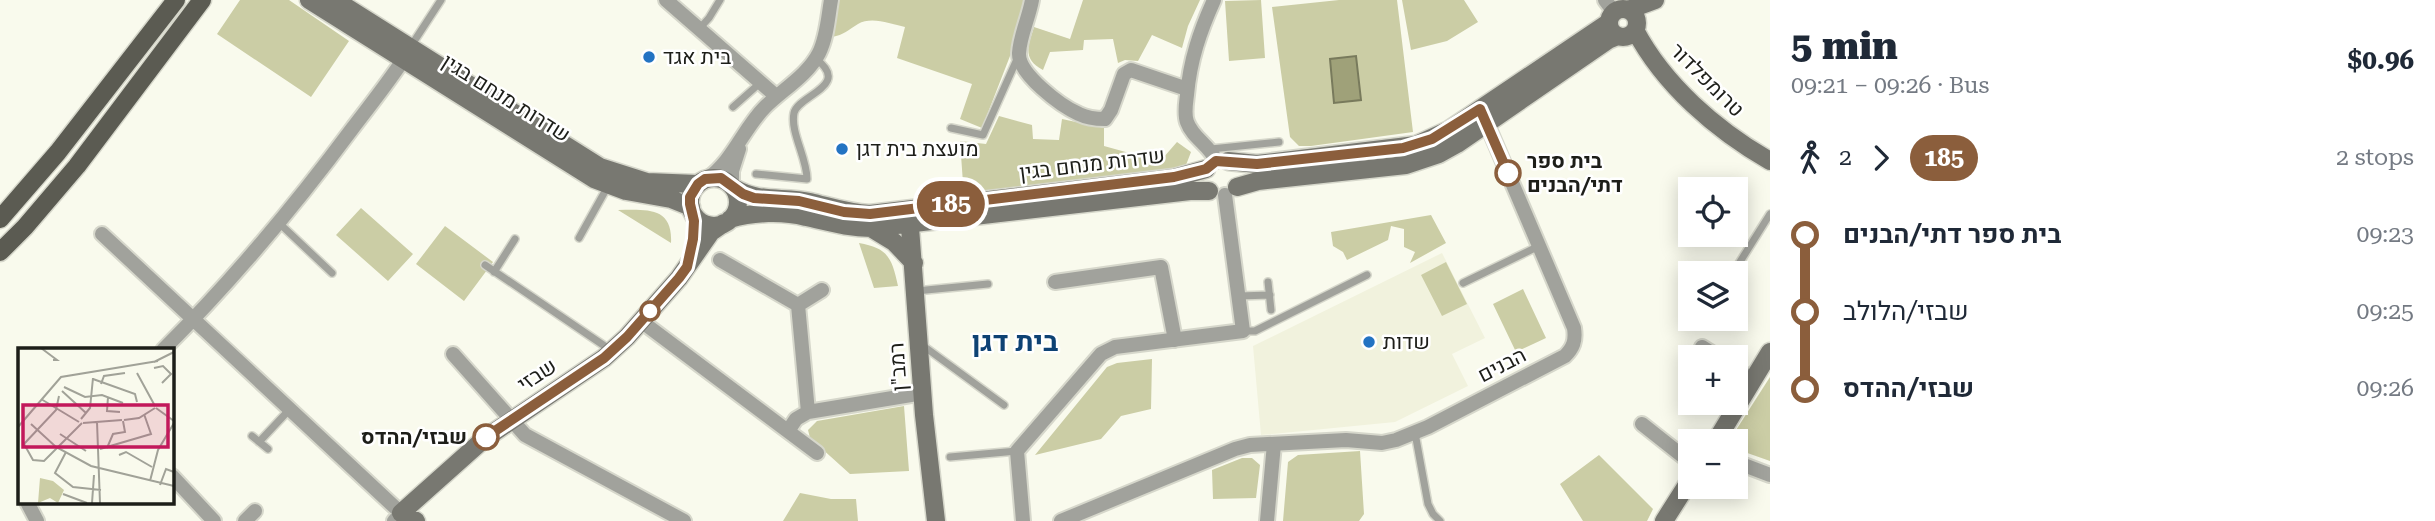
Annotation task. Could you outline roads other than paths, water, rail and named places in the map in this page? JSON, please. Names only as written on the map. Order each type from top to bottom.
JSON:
[{"type":"main road","points":[[0,219],[58,152],[176,0]]},
{"type":"main road","points":[[0,252],[34,218],[77,166],[202,0]]},
{"type":"street","name":"שדרות מנחם בגין","points":[[309,0],[600,167],[647,182],[702,181]]},
{"type":"street","name":"שדרות מנחם בגין","points":[[335,0],[407,54],[576,169],[608,185],[644,196],[671,200],[691,209]]},
{"type":"street","points":[[666,0],[776,96]]},
{"type":"street","points":[[741,141],[732,171],[738,204],[727,221],[709,225],[696,218],[691,209],[690,197],[702,181],[715,174],[763,109],[815,59],[824,39],[831,0]]},
{"type":"street","points":[[1032,0],[1019,54],[1021,64],[1061,105],[1093,119],[1105,120],[1124,74],[1131,70],[1187,89]]},
{"type":"street","points":[[1214,0],[1200,31],[1190,65],[1186,119],[1192,132],[1215,160],[1234,164],[1240,175],[1224,191]]},
{"type":"street","name":"שדרות מנחם בגין","points":[[733,187],[754,198],[799,201],[857,213],[910,216],[1177,192],[1224,191],[1258,181],[1406,165],[1439,154],[1484,117],[1654,0]]},
{"type":"street","name":"טרומפלדור","points":[[1621,21],[1709,119],[1770,161]]},
{"type":"street","points":[[164,348],[195,318],[279,223],[407,54]]},
{"type":"street","name":"שדרות מנחם בגין","points":[[727,221],[764,214],[797,215],[842,226],[871,228],[910,216],[1174,177],[1215,160],[1257,164],[1403,148],[1484,117]]},
{"type":"street","name":"הבנים","points":[[1060,521],[1235,449],[1346,440],[1382,443],[1415,433],[1565,356],[1572,349],[1574,328],[1484,117]]},
{"type":"street","points":[[1215,160],[1204,180],[1224,191]]},
{"type":"street","points":[[702,181],[721,178],[733,187]]},
{"type":"street","points":[[1023,521],[1017,451],[1101,354],[1115,347],[1243,331],[1224,191]]},
{"type":"street","name":"שבזי","points":[[687,267],[694,229],[691,209]]},
{"type":"street","name":"רמב\"ן","points":[[910,216],[936,521]]},
{"type":"street","name":"שבזי","points":[[404,518],[484,439],[612,351],[687,267],[704,240],[727,221]]},
{"type":"street","points":[[871,228],[894,242],[914,263]]},
{"type":"street","points":[[102,234],[195,318],[404,518]]},
{"type":"street","points":[[720,260],[798,305]]},
{"type":"street","points":[[1055,282],[1161,267],[1175,340]]},
{"type":"street","points":[[798,305],[822,290]]},
{"type":"street","points":[[798,305],[808,412]]},
{"type":"street","points":[[641,321],[817,453]]},
{"type":"street","points":[[1723,429],[1770,352]]},
{"type":"street","points":[[453,354],[511,420],[536,443],[684,521]]},
{"type":"street","points":[[1748,377],[1753,380]]},
{"type":"street","points":[[788,431],[796,419],[808,412],[923,393]]},
{"type":"street","points":[[1642,424],[1678,452]]},
{"type":"street","points":[[1267,521],[1274,444]]},
{"type":"street","points":[[1748,467],[1770,475]]},
{"type":"street","points":[[173,477],[214,521]]},
{"type":"street","points":[[1664,521],[1678,499]]},
{"type":"street","points":[[28,504],[37,521]]},
{"type":"lane","points":[[407,54],[441,0]]},
{"type":"lane","points":[[699,29],[720,0]]},
{"type":"lane","points":[[951,128],[983,135],[1019,54]]},
{"type":"lane","points":[[756,174],[807,179],[807,167],[794,123],[794,114],[796,108],[825,86],[825,69],[815,59]]},
{"type":"lane","points":[[733,107],[760,82]]},
{"type":"lane","points":[[1215,160],[1279,142]]},
{"type":"lane","points":[[579,238],[608,185]]},
{"type":"lane","points":[[1741,261],[1770,214]]},
{"type":"lane","points":[[279,223],[332,273]]},
{"type":"lane","points":[[494,272],[515,239]]},
{"type":"lane","points":[[1463,283],[1539,246]]},
{"type":"lane","points":[[485,265],[612,351]]},
{"type":"lane","points":[[1243,331],[1255,331],[1367,275]]},
{"type":"lane","points":[[1268,282],[1271,310]]},
{"type":"lane","points":[[915,291],[988,284]]},
{"type":"lane","points":[[1239,296],[1270,295]]},
{"type":"lane","points":[[919,343],[1004,405]]},
{"type":"lane","points":[[259,442],[290,408]]},
{"type":"lane","points":[[1415,433],[1428,504],[1440,521]]},
{"type":"lane","points":[[252,436],[268,449]]},
{"type":"lane","points":[[950,457],[1017,451]]},
{"type":"place","name":"בית אגד","points":[[649,57]]},
{"type":"place","name":"מועצת בית דגן","points":[[842,149]]},
{"type":"place","name":"בית ספר דתי/הבנים","points":[[1508,173]]},
{"type":"place","name":"שדות","points":[[1369,342]]},
{"type":"place","name":"שבזי/ההדס","points":[[486,437]]},
{"type":"district","name":"בית דגן","points":[[1015,341]]}]
